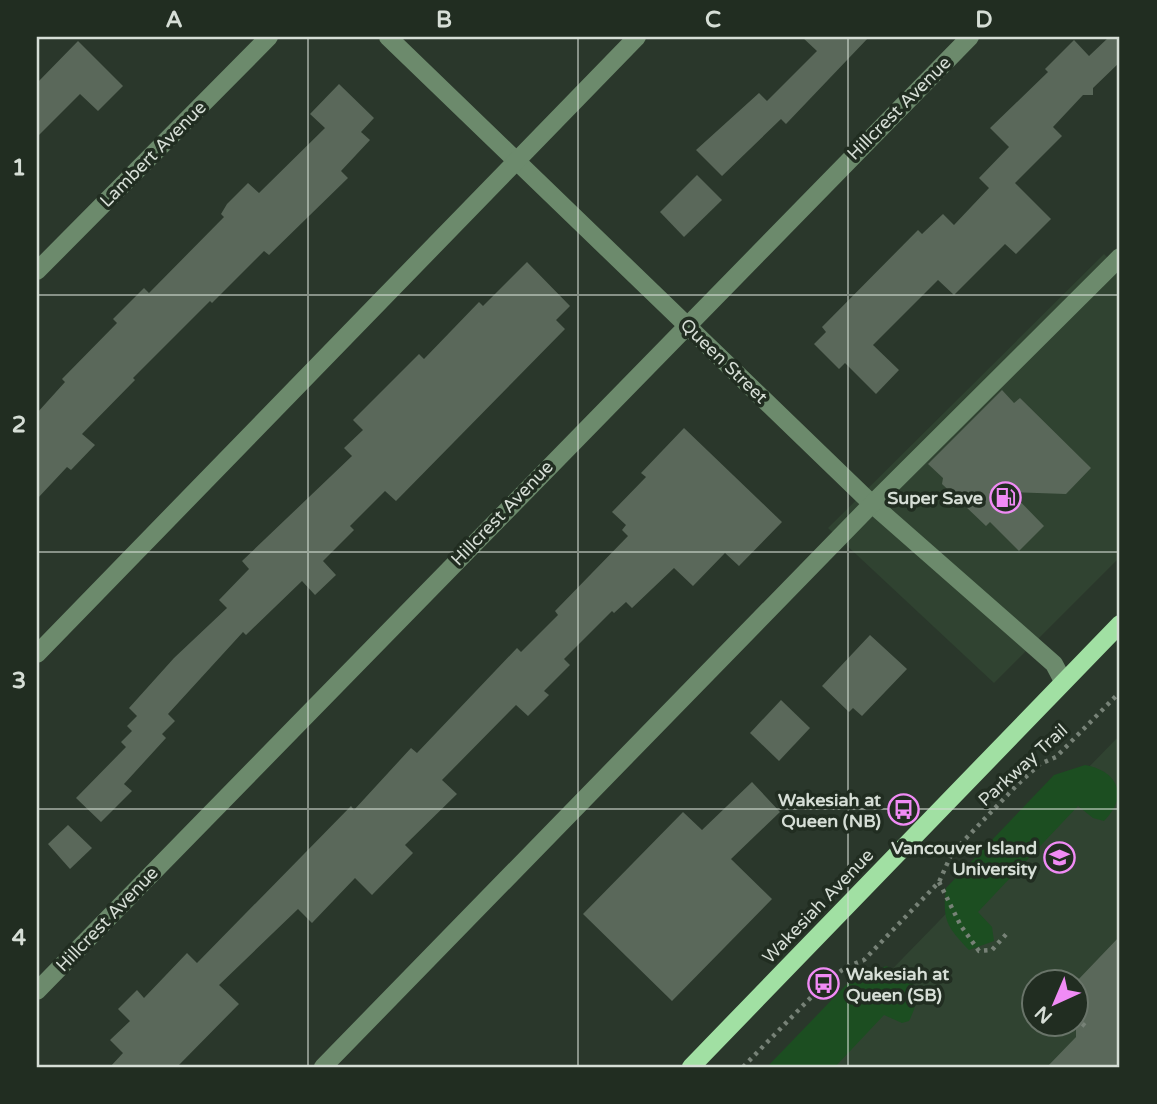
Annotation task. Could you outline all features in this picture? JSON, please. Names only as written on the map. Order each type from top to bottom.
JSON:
[{"type":"main road","name":"Wakesiah Avenue","points":[[691,1067],[1120,624]]},
{"type":"street","name":"Lambert Avenue","points":[[37,271],[269,37]]},
{"type":"street","name":"Queen Street","points":[[388,37],[872,504],[1054,664],[1063,681]]},
{"type":"street","points":[[37,654],[637,37]]},
{"type":"street","name":"Hillcrest Avenue","points":[[37,991],[686,324],[970,37]]},
{"type":"street","points":[[323,1067],[872,504],[1120,257]]},
{"type":"path","name":"Parkway Trail","points":[[743,1067],[823,985],[846,967],[864,960],[939,882],[952,853],[1040,764],[1056,757],[1120,692]]},
{"type":"path","points":[[939,882],[961,926],[979,951],[992,950],[1009,931]]},
{"type":"shaded area","points":[[1104,254],[1120,270],[1120,557],[994,683],[828,528]]},
{"type":"shaded area","name":"Vancouver Island University","points":[[1120,735],[1120,1067],[797,1067]]},
{"type":"green space","points":[[1085,765],[1096,768],[1112,779],[1118,794],[1112,812],[1104,821],[1093,818],[1078,806],[978,912],[992,927],[994,941],[969,950],[948,922],[945,908],[946,888],[1054,775]]},
{"type":"green space","points":[[886,966],[905,976],[915,987],[916,1002],[909,1021],[902,1023],[884,1015],[835,1067],[767,1067],[847,984]]},
{"type":"building","points":[[802,37],[869,37],[786,124],[781,119],[722,176],[696,150],[759,93],[767,101],[817,51]]},
{"type":"building","points":[[1109,37],[1120,37],[1120,62],[1093,88],[1093,95],[1083,95],[1053,127],[1062,136],[1015,183],[1051,219],[1016,254],[1005,244],[954,295],[938,280],[873,345],[899,370],[876,394],[845,363],[839,369],[814,344],[826,332],[822,327],[918,230],[922,234],[943,214],[954,225],[989,188],[979,178],[1009,147],[990,128],[1048,72],[1045,69],[1074,40],[1089,56]]},
{"type":"building","points":[[78,41],[123,86],[98,111],[80,94],[37,137],[37,83]]},
{"type":"building","points":[[339,84],[374,118],[361,132],[370,140],[341,171],[348,178],[269,255],[264,251],[212,303],[210,301],[133,378],[135,380],[82,434],[95,445],[71,470],[67,467],[37,499],[37,413],[65,382],[62,379],[117,323],[113,319],[144,288],[149,293],[224,217],[221,214],[227,204],[248,183],[259,193],[325,128],[310,114]]},
{"type":"building","points":[[697,175],[722,200],[684,237],[660,212]]},
{"type":"building","points":[[527,262],[570,306],[556,320],[565,329],[396,501],[385,491],[350,526],[354,530],[323,561],[336,575],[315,595],[302,581],[246,635],[243,632],[168,714],[175,721],[162,734],[166,738],[124,784],[132,791],[101,822],[76,798],[126,747],[121,742],[132,731],[127,726],[137,716],[129,708],[174,658],[227,608],[219,600],[249,569],[242,561],[352,456],[344,448],[363,430],[353,420],[419,354],[424,359],[479,302],[483,306]]},
{"type":"building","points":[[1002,390],[1014,403],[1020,398],[1091,468],[1066,494],[1011,492],[1044,526],[1019,551],[990,522],[986,526],[942,484],[943,478],[928,464]]},
{"type":"building","points":[[684,428],[782,522],[739,566],[725,553],[693,586],[674,568],[632,608],[626,602],[614,613],[612,611],[564,659],[570,665],[544,691],[549,695],[528,716],[516,705],[442,780],[457,794],[405,845],[413,853],[372,895],[355,878],[312,923],[298,909],[219,985],[239,1004],[177,1067],[110,1067],[123,1053],[110,1040],[130,1021],[118,1009],[137,990],[144,998],[187,953],[197,963],[351,806],[354,810],[411,748],[417,753],[517,648],[521,652],[558,615],[555,611],[628,536],[622,530],[626,525],[612,512],[646,477],[641,473]]},
{"type":"building","points":[[870,635],[907,669],[862,716],[853,708],[849,712],[822,686]]},
{"type":"building","points":[[781,700],[810,728],[779,761],[750,733]]},
{"type":"building","points":[[752,782],[780,812],[731,859],[772,899],[672,1001],[583,914],[683,812],[702,830]]},
{"type":"building","points":[[68,825],[92,848],[70,869],[48,844]]},
{"type":"building","points":[[1120,936],[1120,1067],[1047,1067],[1075,1038],[1090,1038],[1089,968]]},
{"type":"place","name":"Super Save","points":[[1006,498]]},
{"type":"place","name":"Wakesiah at Queen (NB)","points":[[904,810]]},
{"type":"place","name":"Vancouver Island University","points":[[1060,858]]},
{"type":"place","name":"Wakesiah at Queen (SB)","points":[[823,984]]}]
